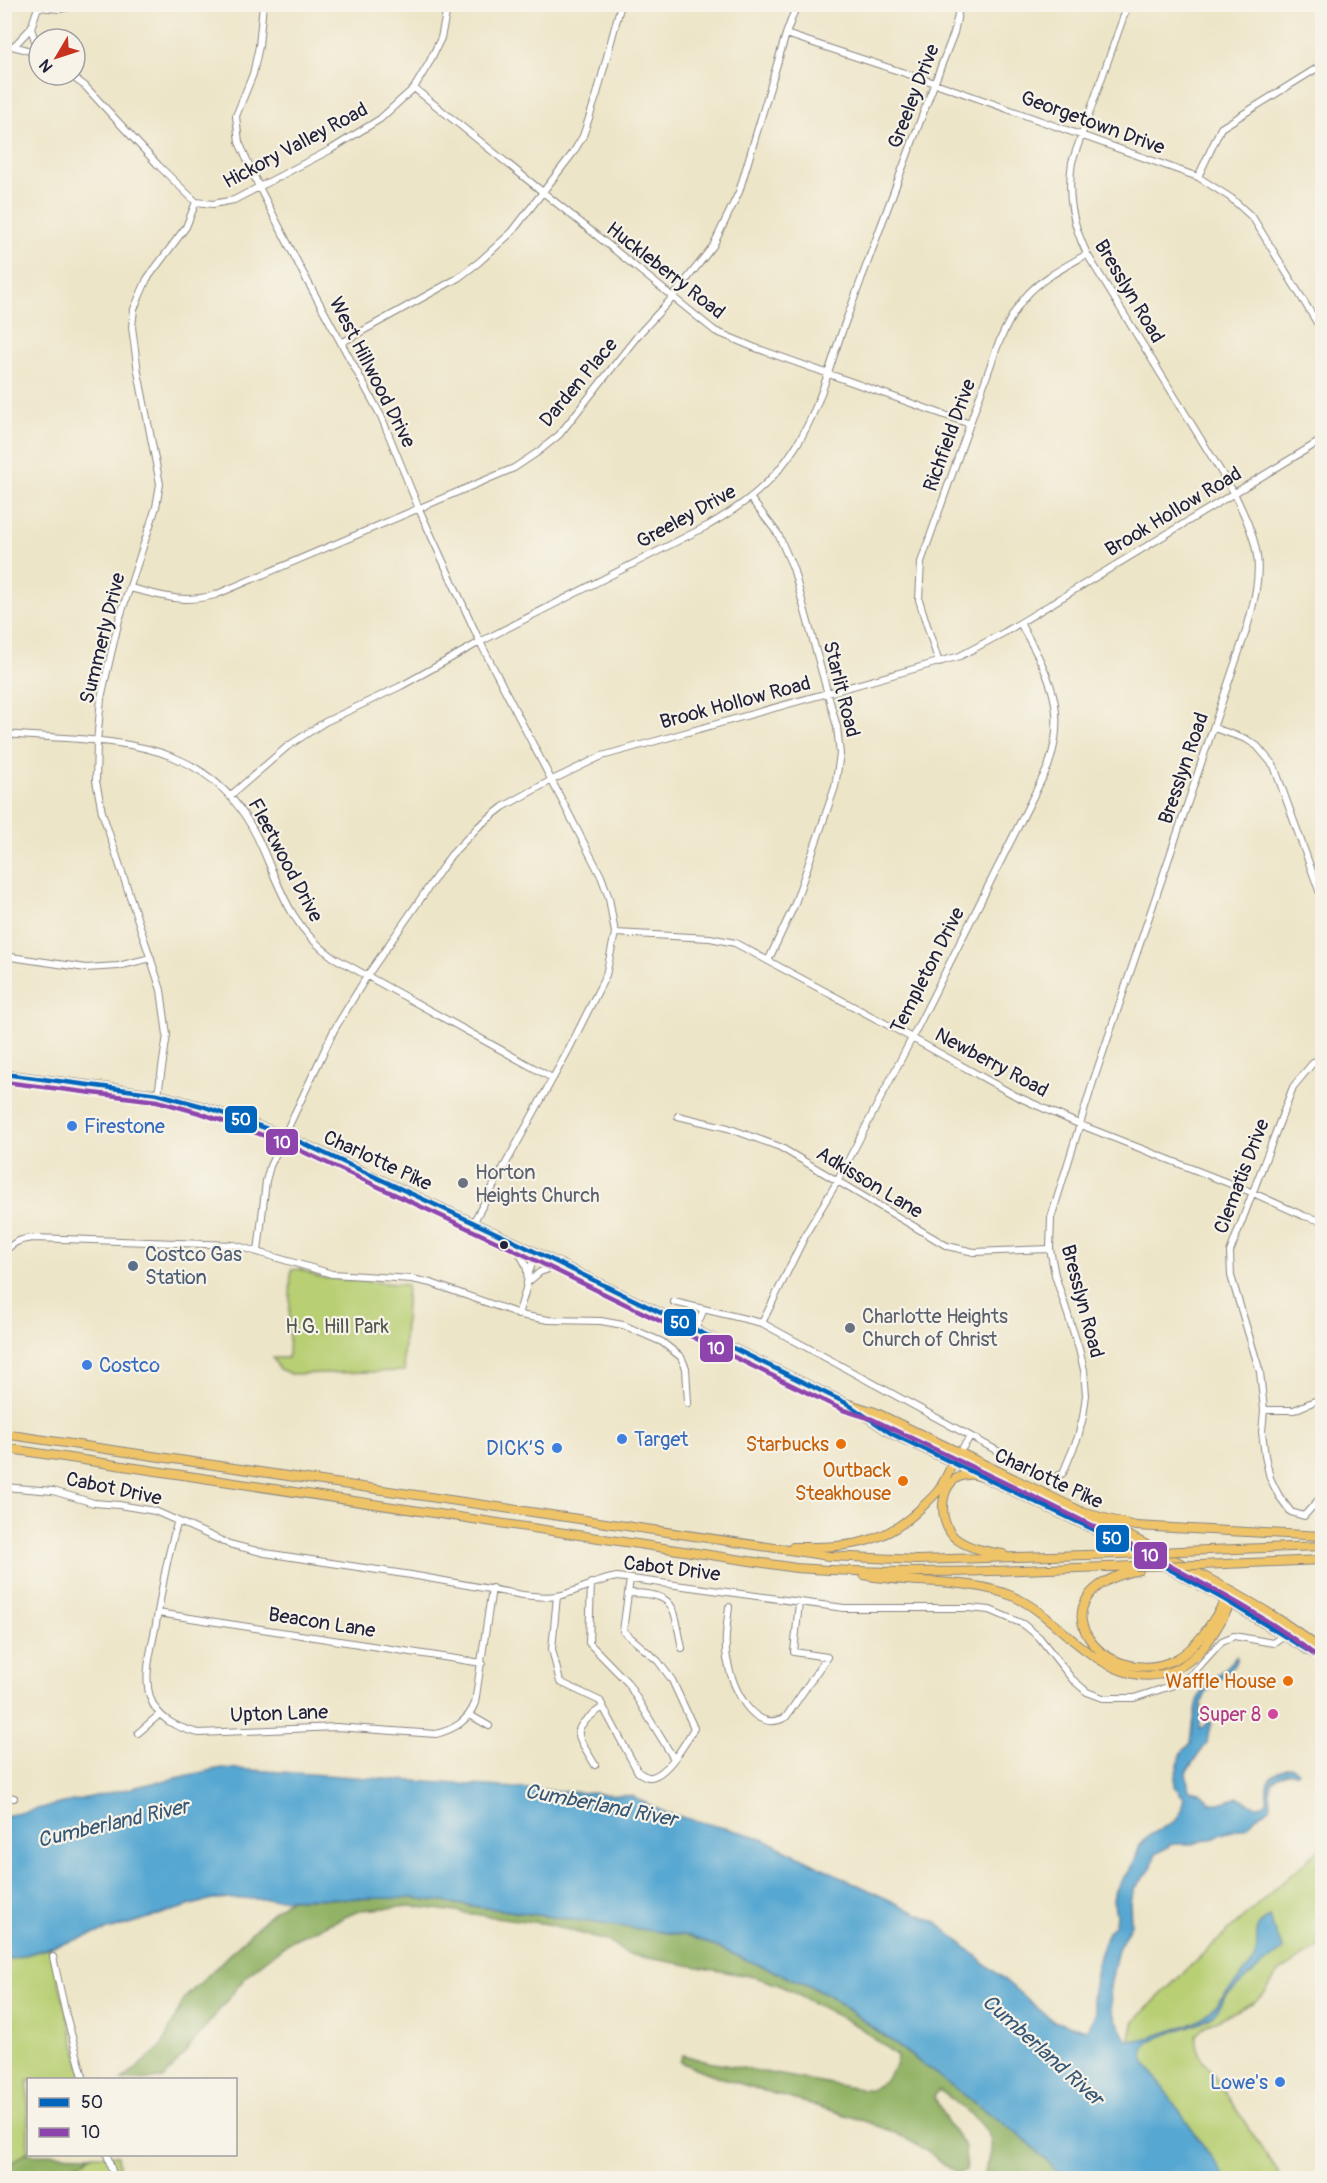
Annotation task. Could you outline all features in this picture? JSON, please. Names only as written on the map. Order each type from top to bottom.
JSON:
[{"type":"highway","points":[[4,1434],[829,1556],[917,1560],[1018,1558],[1323,1546]]},
{"type":"highway","points":[[4,1448],[796,1568],[843,1571],[988,1572],[1323,1560]]},
{"type":"highway","points":[[760,1547],[844,1546],[888,1534],[907,1521],[937,1492],[953,1463]]},
{"type":"highway","points":[[982,1477],[968,1475],[955,1480],[943,1500],[943,1520],[952,1534],[967,1546],[1018,1558]]},
{"type":"highway","points":[[1081,1512],[1136,1526],[1323,1536]]},
{"type":"highway","points":[[1137,1568],[1107,1579],[1092,1590],[1082,1604],[1081,1622],[1093,1644],[1109,1658],[1132,1666],[1153,1666],[1177,1658],[1194,1645],[1228,1602]]},
{"type":"highway","points":[[843,1571],[882,1579],[975,1586],[1016,1597],[1035,1609],[1096,1659],[1116,1670],[1143,1677],[1159,1675],[1183,1666],[1204,1647],[1234,1592]]},
{"type":"main road","name":"Charlotte Pike","points":[[4,1074],[158,1094],[202,1106],[285,1135],[511,1240],[846,1403],[892,1434],[1122,1543],[1228,1602],[1323,1659]]},
{"type":"main road","name":"Charlotte Pike","points":[[846,1403],[875,1412],[1129,1534],[1234,1592],[1323,1651]]},
{"type":"main road","points":[[953,1463],[959,1454]]},
{"type":"street","points":[[31,27],[39,6],[59,9],[85,4]]},
{"type":"street","name":"West Hillwood Drive","points":[[263,4],[254,69],[236,117],[238,142],[259,187],[381,416],[419,509],[480,642],[601,876],[609,898],[615,933]]},
{"type":"street","name":"Hickory Valley Road","points":[[196,202],[213,204],[234,200],[380,119],[414,88],[441,38],[448,4]]},
{"type":"street","points":[[341,343],[433,294],[465,273],[512,232],[573,153],[583,136],[597,94],[621,4]]},
{"type":"street","name":"Darden Place","points":[[130,588],[172,599],[196,600],[215,594],[514,468],[559,435],[713,246],[740,192],[796,4]]},
{"type":"street","name":"Greeley Drive","points":[[231,795],[288,746],[311,731],[709,525],[751,499],[769,480],[796,446],[815,408],[954,33],[960,4]]},
{"type":"street","name":"Bresslyn Road","points":[[970,1437],[1051,1480],[1063,1473],[1074,1449],[1085,1408],[1084,1370],[1055,1277],[1050,1249],[1051,1218],[1097,1071],[1247,628],[1258,579],[1259,560],[1255,540],[1234,493],[1087,254],[1073,221],[1069,182],[1072,165],[1128,4]]},
{"type":"street","points":[[14,46],[27,32]]},
{"type":"street","name":"Georgetown Drive","points":[[786,34],[935,83],[1198,177],[1231,198],[1253,218],[1323,331]]},
{"type":"street","points":[[4,44],[27,51]]},
{"type":"street","points":[[1198,177],[1221,128],[1323,65]]},
{"type":"street","points":[[86,87],[159,166],[196,202]]},
{"type":"street","name":"Huckleberry Road","points":[[414,88],[715,331],[970,424]]},
{"type":"street","name":"Summerly Drive","points":[[158,1094],[167,1035],[161,990],[102,812],[96,781],[97,742],[101,698],[119,621],[156,507],[160,484],[138,372],[132,327],[134,309],[147,279],[186,227],[196,202]]},
{"type":"street","name":"Richfield Drive","points":[[939,663],[919,600],[921,562],[997,347],[1018,304],[1029,291],[1042,280],[1087,254]]},
{"type":"street","name":"Brook Hollow Road","points":[[258,1252],[266,1180],[333,1030],[438,873],[463,841],[503,807],[602,756],[960,656],[1020,623],[1323,440]]},
{"type":"street","name":"Starlit Road","points":[[751,499],[777,534],[793,568],[839,741],[838,776],[794,906],[768,961]]},
{"type":"street","name":"Templeton Drive","points":[[762,1323],[812,1222],[837,1182],[912,1038],[1043,779],[1054,749],[1057,717],[1053,690],[1038,654],[1020,623]]},
{"type":"street","points":[[1214,728],[1246,739],[1257,746],[1274,766],[1323,899]]},
{"type":"street","name":"Fleetwood Drive","points":[[4,734],[140,746],[180,758],[207,774],[231,795],[257,836],[290,911],[302,930],[327,953],[552,1078]]},
{"type":"street","points":[[473,1223],[569,1049],[606,975],[615,933]]},
{"type":"street","name":"Newberry Road","points":[[615,933],[718,939],[735,944],[1016,1096],[1304,1216],[1323,1221]]},
{"type":"street","points":[[4,956],[86,968],[118,966],[151,958]]},
{"type":"street","name":"Clematis Drive","points":[[1323,1056],[1312,1064],[1293,1087],[1230,1252],[1231,1276],[1260,1372],[1264,1410],[1262,1432],[1270,1478],[1279,1496],[1291,1512],[1304,1516],[1323,1496]]},
{"type":"street","name":"Adkisson Lane","points":[[678,1116],[757,1137],[780,1147],[947,1246],[974,1252],[1050,1249]]},
{"type":"street","points":[[4,1252],[15,1242],[34,1238],[234,1245],[332,1274],[431,1282],[518,1315],[549,1320],[601,1321],[623,1325],[648,1335],[662,1342],[681,1357],[686,1368],[688,1403]]},
{"type":"street","points":[[511,1240],[526,1266],[527,1276],[518,1315]]},
{"type":"street","points":[[527,1276],[536,1253]]},
{"type":"street","points":[[527,1284],[540,1272],[560,1265]]},
{"type":"street","points":[[674,1302],[762,1323],[970,1437],[959,1454]]},
{"type":"street","points":[[695,1330],[704,1309]]},
{"type":"street","points":[[1264,1410],[1294,1410],[1323,1398]]},
{"type":"street","name":"Cabot Drive","points":[[4,1487],[53,1491],[94,1503],[154,1511],[229,1545],[265,1553],[492,1588],[523,1595],[556,1596],[602,1579],[617,1577],[844,1608],[990,1610],[1023,1624],[1039,1637],[1072,1679],[1087,1692],[1103,1698],[1118,1700],[1134,1698],[1180,1683],[1194,1672],[1222,1641],[1234,1636],[1273,1643],[1292,1629]]},
{"type":"street","points":[[138,1733],[160,1714],[150,1697],[147,1676],[163,1576],[178,1521]]},
{"type":"street","points":[[556,1596],[552,1649],[560,1682],[600,1701],[638,1772],[646,1776],[654,1776],[661,1772],[683,1749],[694,1728],[672,1680],[658,1661],[623,1631],[630,1579]]},
{"type":"street","points":[[591,1583],[589,1643],[627,1682],[674,1759]]},
{"type":"street","points":[[489,1726],[470,1714],[475,1703],[482,1663],[492,1588]]},
{"type":"street","points":[[628,1593],[642,1593],[666,1599],[672,1604],[682,1648]]},
{"type":"street","points":[[729,1607],[726,1657],[733,1680],[752,1714],[763,1721],[778,1722],[786,1717],[827,1657],[794,1652],[799,1602]]},
{"type":"street","name":"Beacon Lane","points":[[158,1613],[482,1663]]},
{"type":"street","points":[[595,1765],[577,1734],[578,1728],[603,1707]]},
{"type":"street","name":"Upton Lane","points":[[160,1714],[170,1724],[198,1733],[336,1727],[436,1734],[448,1731],[464,1721],[470,1714]]},
{"type":"street","points":[[4,1796],[14,1798]]},
{"type":"street","points":[[53,1957],[84,2078]]},
{"type":"street","points":[[108,2156],[114,2178]]},
{"type":"green space","name":"H.G. Hill Park","points":[[300,1269],[319,1277],[407,1285],[403,1360],[405,1371],[291,1374],[279,1369],[273,1358],[288,1358],[291,1270]]},
{"type":"green space","points":[[1322,1847],[1322,1944],[1277,1974],[1264,1994],[1254,2002],[1206,2025],[1196,2035],[1202,2058],[1281,2177],[1223,2178],[1128,2046],[1134,2021],[1205,1952]]},
{"type":"green space","points":[[414,1898],[690,1936],[825,1993],[1027,2141],[1064,2178],[982,2178],[991,2148],[987,2132],[975,2118],[939,2090],[934,2096],[948,2123],[965,2147],[966,2170],[957,2174],[919,2147],[888,2130],[853,2117],[704,2072],[680,2062],[683,2055],[708,2062],[861,2089],[879,2085],[888,2077],[897,2056],[859,2027],[779,1985],[754,1977],[626,1954],[610,1942],[548,1924],[411,1906],[361,1910],[292,1940],[248,1974],[165,2078],[124,2078],[161,2047],[184,1999],[272,1912],[291,1899]]},
{"type":"green space","points":[[50,1948],[84,2078],[27,2078],[27,2152],[5,2168],[5,1961]]},
{"type":"green space","points":[[27,2152],[27,2156],[90,2156],[55,2178],[5,2178],[5,2168]]},
{"type":"green space","points":[[90,2156],[118,2156],[120,2178],[55,2178]]},
{"type":"water","name":"Cumberland River","points":[[1236,1656],[1233,1666],[1205,1695],[1200,1728],[1209,1721],[1212,1724],[1207,1743],[1186,1772],[1189,1790],[1200,1792],[1211,1803],[1220,1803],[1238,1797],[1259,1806],[1267,1801],[1267,1785],[1274,1775],[1291,1767],[1298,1771],[1280,1775],[1273,1781],[1270,1789],[1270,1808],[1257,1816],[1247,1827],[1192,1844],[1172,1844],[1155,1855],[1151,1869],[1136,1887],[1130,1900],[1131,1924],[1118,1949],[1110,1986],[1111,2009],[1127,2040],[1153,2036],[1196,2021],[1212,2008],[1254,1960],[1257,1930],[1263,1921],[1270,1917],[1283,1948],[1282,1951],[1264,1963],[1225,1997],[1212,2016],[1149,2041],[1144,2050],[1145,2062],[1226,2178],[1064,2178],[1027,2141],[826,1993],[690,1936],[414,1898],[212,1899],[5,1961],[5,1816],[221,1768],[632,1796],[666,1813],[759,1837],[937,1923],[1053,2021],[1087,2030],[1096,2012],[1092,2000],[1099,1956],[1108,1932],[1115,1924],[1116,1914],[1113,1900],[1115,1890],[1134,1863],[1140,1845],[1150,1835],[1175,1821],[1183,1809],[1184,1798],[1175,1787],[1175,1776],[1182,1752],[1191,1743],[1199,1697],[1207,1683],[1229,1665]]},
{"type":"transit line","name":"50","points":[[4,1074],[158,1094],[202,1106],[285,1135],[511,1240],[846,1403],[892,1434],[1122,1543],[1225,1600],[1322,1659]]},
{"type":"transit line","name":"10","points":[[4,1082],[157,1101],[200,1113],[282,1142],[508,1247],[843,1410],[872,1419],[1062,1510],[1230,1599],[1266,1620],[1317,1657]]},
{"type":"place","name":"Firestone","points":[[72,1126]]},
{"type":"place","name":"Horton Heights Church","points":[[463,1183]]},
{"type":"place","name":"Costco Gas Station","points":[[133,1266]]},
{"type":"place","name":"Charlotte Heights Church of Christ","points":[[850,1328]]},
{"type":"place","name":"Costco","points":[[87,1365]]},
{"type":"place","name":"Target","points":[[622,1439]]},
{"type":"place","name":"Starbucks","points":[[841,1444]]},
{"type":"place","name":"DICK’S","points":[[557,1448]]},
{"type":"place","name":"Outback Steakhouse","points":[[903,1481]]},
{"type":"place","name":"Waffle House","points":[[1288,1681]]},
{"type":"place","name":"Super 8","points":[[1273,1714]]},
{"type":"place","name":"Lowe's","points":[[1280,2082]]}]
